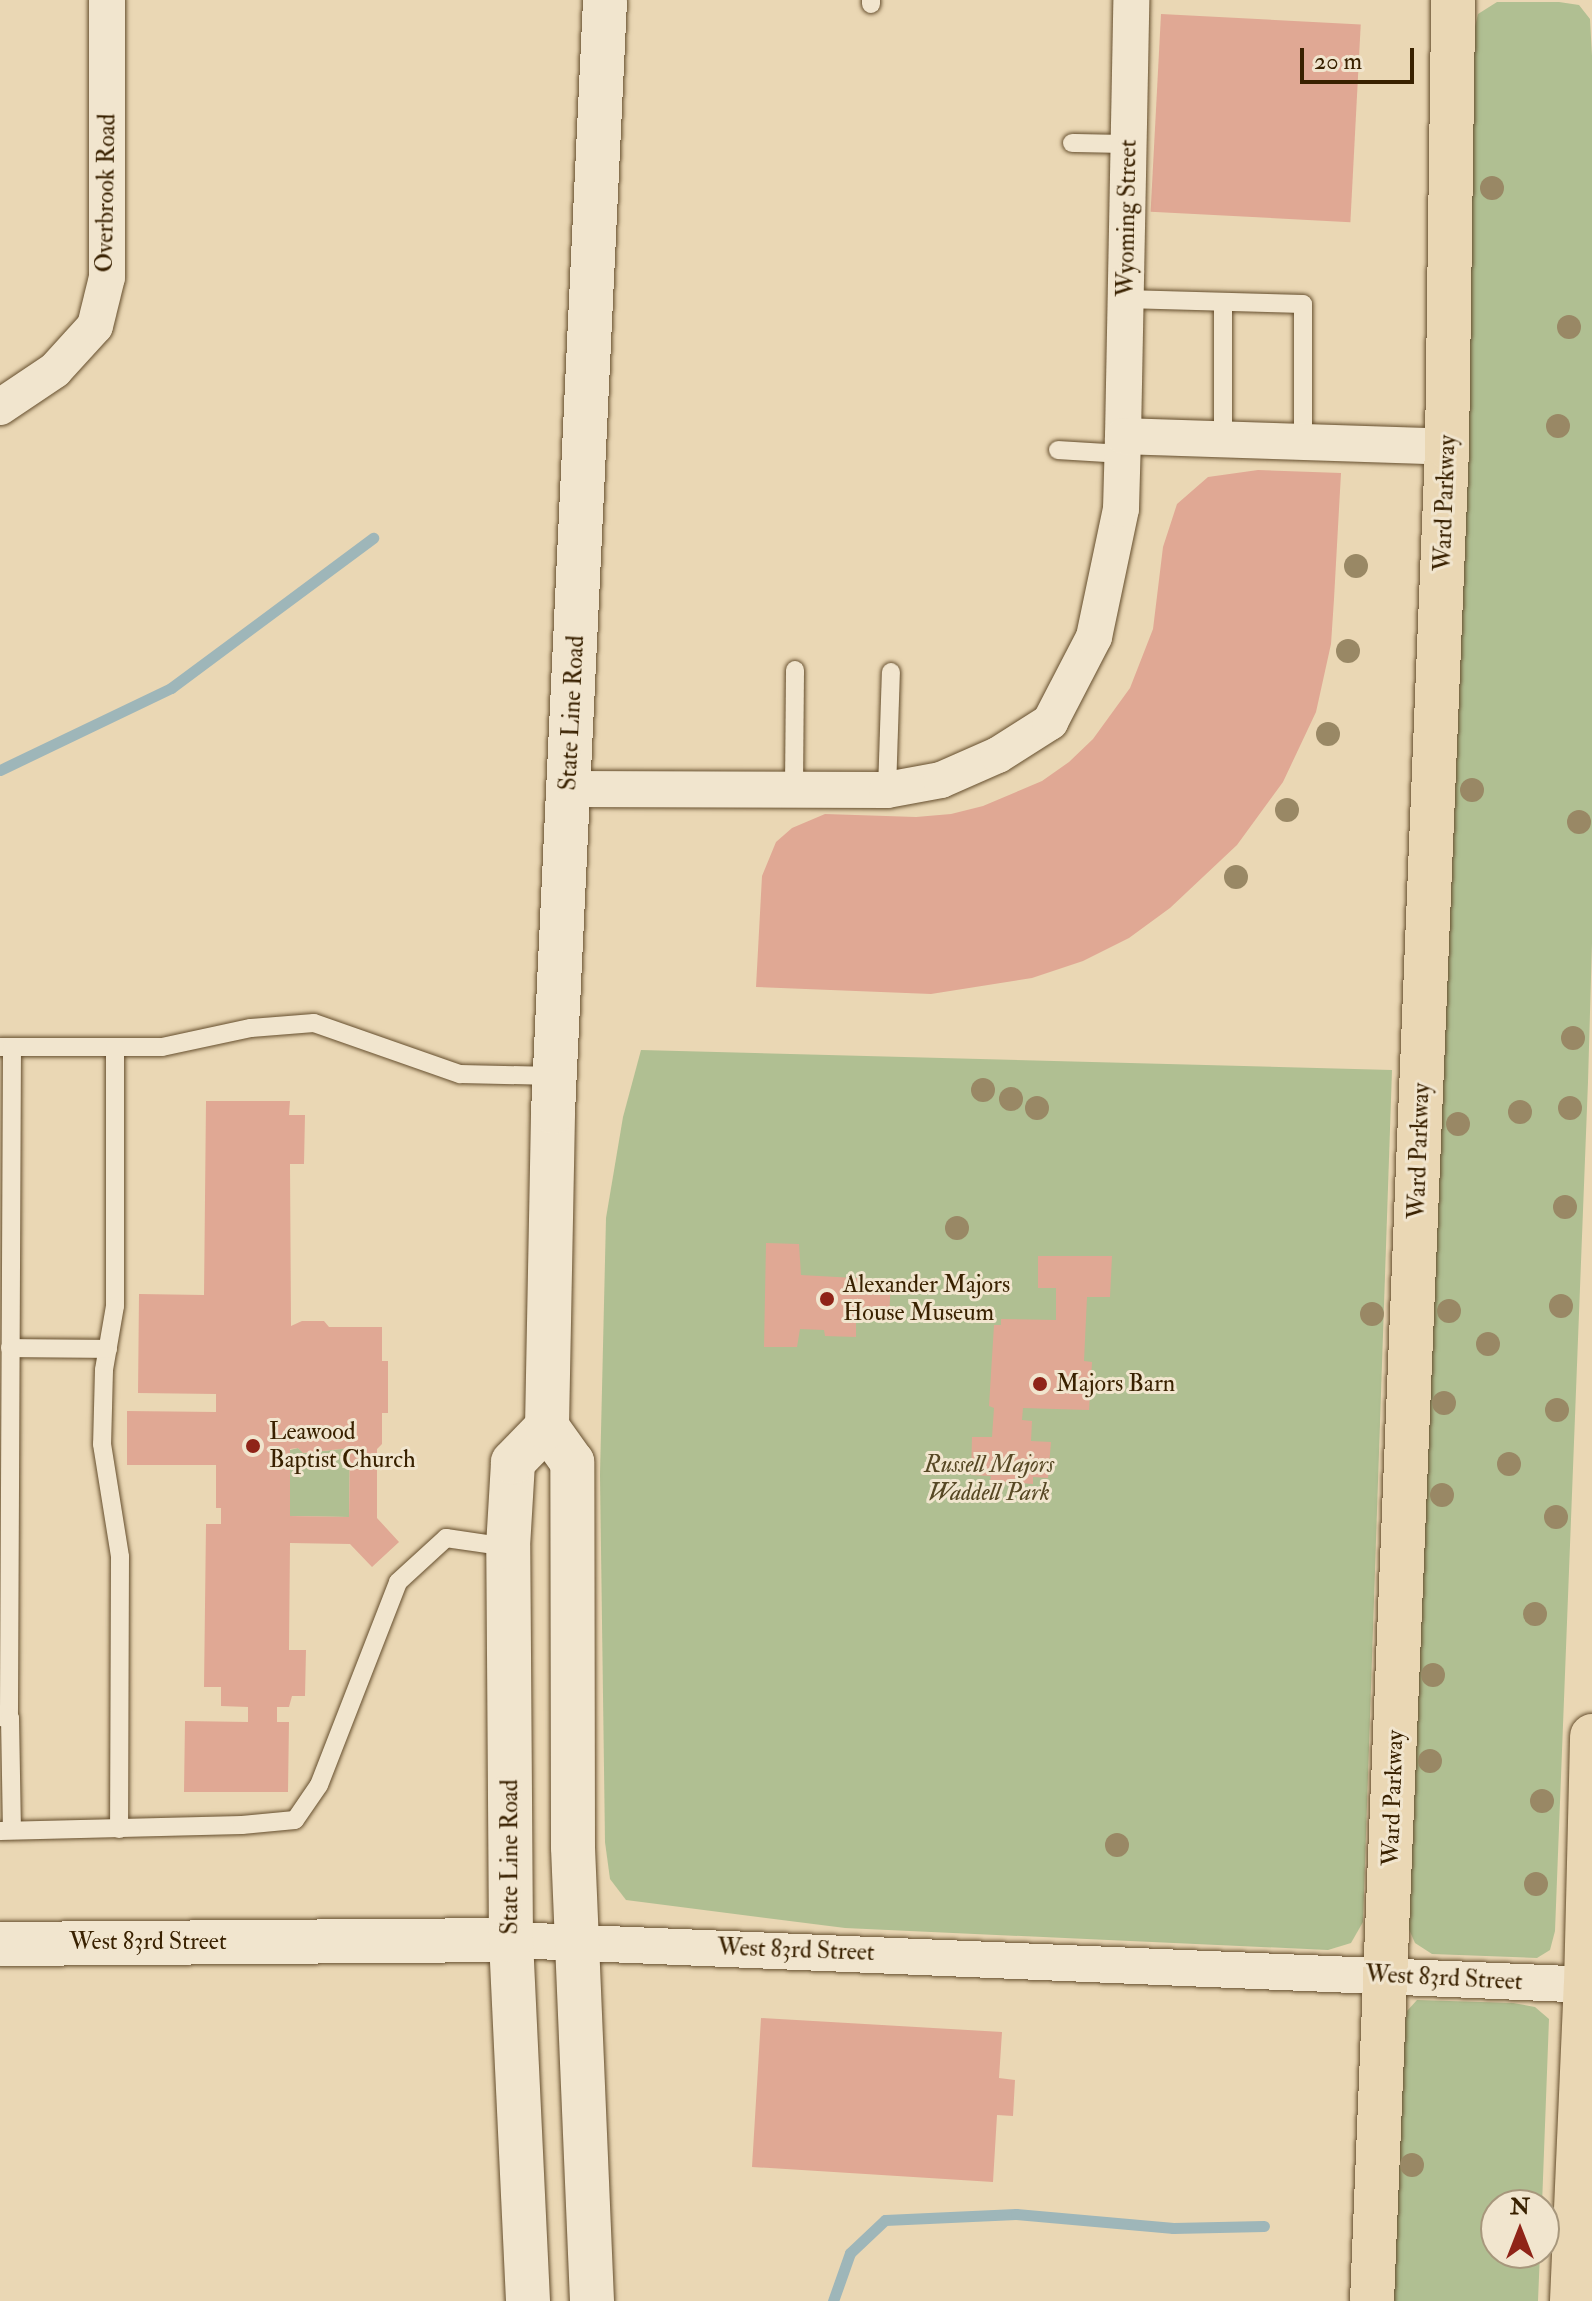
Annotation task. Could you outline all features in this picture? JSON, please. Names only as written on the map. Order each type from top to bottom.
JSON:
[{"type":"main road","name":"State Line Road","points":[[528,2301],[511,1940],[508,1547],[513,1462],[547,1427],[555,1076],[605,0]]},
{"type":"main road","name":"Ward Parkway","points":[[1372,2301],[1447,447],[1453,0]]},
{"type":"main road","points":[[547,1427],[572,1462],[576,1942],[592,2301]]},
{"type":"main road","points":[[1572,2301],[1589,1985],[1592,1736]]},
{"type":"main road","name":"West 83rd Street","points":[[0,1944],[511,1940]]},
{"type":"street","name":"Overbrook Road","points":[[0,407],[55,370],[95,326],[107,277],[107,0]]},
{"type":"street","name":"Wyoming Street","points":[[568,789],[794,787],[887,790],[941,780],[998,755],[1050,722],[1094,637],[1121,509],[1131,0]]},
{"type":"street","points":[[1123,445],[1223,440],[1447,447]]},
{"type":"street","name":"West 83rd Street","points":[[511,1940],[1589,1985]]},
{"type":"lane","points":[[1072,143],[1128,144]]},
{"type":"lane","points":[[1125,299],[1303,304],[1303,442]]},
{"type":"lane","points":[[1223,302],[1223,440]]},
{"type":"lane","points":[[1058,450],[1123,445]]},
{"type":"lane","points":[[794,787],[795,670]]},
{"type":"lane","points":[[887,790],[891,672]]},
{"type":"lane","points":[[508,1547],[446,1538],[398,1582],[319,1785],[295,1820],[6,1831],[4,1718],[10,1348],[6,1047],[162,1047],[251,1028],[314,1023],[460,1074],[555,1076]]},
{"type":"lane","points":[[115,1047],[115,1306],[108,1349],[102,1444],[120,1557],[119,1829]]},
{"type":"lane","points":[[10,1348],[108,1349]]},
{"type":"green space","points":[[1497,2],[1579,5],[1590,19],[1592,56],[1592,943],[1588,1082],[1555,1931],[1550,1950],[1537,1958],[1432,1954],[1415,1943],[1408,1927],[1460,676],[1472,39],[1478,14]]},
{"type":"green space","name":"Russell Majors Waddell Park","points":[[641,1050],[1392,1070],[1363,1922],[1351,1943],[1328,1950],[845,1928],[626,1900],[610,1879],[605,1842],[600,1475],[606,1218],[623,1117]]},
{"type":"green space","points":[[298,1448],[304,1453],[350,1448],[349,1517],[290,1516],[290,1450]]},
{"type":"green space","points":[[1417,2000],[1513,2003],[1535,2007],[1549,2019],[1543,2189],[1480,2189],[1480,2269],[1539,2269],[1538,2301],[1391,2301],[1403,2036],[1407,2011]]},
{"type":"building","points":[[1161,14],[1361,24],[1350,222],[1151,212]]},
{"type":"building","points":[[1258,470],[1341,473],[1334,599],[1331,644],[1316,712],[1283,782],[1237,845],[1170,908],[1129,938],[1083,961],[1032,978],[931,994],[756,987],[762,876],[776,842],[792,828],[825,814],[916,817],[951,814],[983,806],[1042,781],[1069,762],[1093,739],[1130,688],[1153,629],[1163,547],[1177,504],[1208,477]]},
{"type":"building","name":"Leawood Baptist Church","points":[[206,1101],[290,1101],[289,1115],[305,1115],[304,1164],[290,1164],[291,1326],[302,1321],[324,1321],[329,1327],[382,1327],[382,1361],[388,1361],[388,1413],[382,1413],[382,1444],[377,1449],[377,1518],[399,1542],[372,1567],[350,1544],[290,1543],[289,1650],[306,1650],[305,1696],[292,1696],[289,1707],[277,1707],[277,1722],[289,1722],[288,1792],[184,1792],[185,1721],[248,1722],[248,1707],[221,1706],[221,1687],[204,1687],[206,1524],[221,1524],[221,1508],[216,1508],[216,1465],[127,1465],[127,1411],[216,1412],[216,1394],[138,1393],[139,1294],[204,1295]],"holes":[[[298,1448],[303,1453],[350,1448],[349,1517],[290,1516],[290,1449]]]},
{"type":"building","name":"Alexander Majors House Museum","points":[[766,1243],[799,1244],[801,1275],[891,1280],[889,1318],[856,1320],[856,1337],[825,1336],[824,1330],[800,1329],[797,1347],[764,1347]]},
{"type":"building","name":"Majors Barn","points":[[1038,1256],[1112,1256],[1110,1297],[1087,1297],[1084,1361],[1092,1362],[1089,1410],[1023,1408],[1022,1420],[1032,1421],[1031,1441],[1051,1442],[1048,1478],[1033,1477],[1033,1484],[990,1481],[991,1476],[971,1475],[972,1437],[992,1437],[994,1408],[989,1406],[994,1325],[1001,1325],[1001,1319],[1056,1320],[1056,1288],[1038,1288]]},
{"type":"building","points":[[761,2018],[1002,2032],[999,2078],[1015,2080],[1013,2116],[997,2115],[993,2182],[752,2167]]},
{"type":"waterway","points":[[0,770],[171,688],[373,538]]},
{"type":"waterway","points":[[833,2301],[850,2253],[885,2220],[1016,2214],[1173,2228],[1264,2226]]},
{"type":"place","name":"Alexander Majors House Museum","points":[[827,1299]]},
{"type":"place","name":"Majors Barn","points":[[1040,1384]]},
{"type":"place","name":"Leawood Baptist Church","points":[[253,1446]]}]
